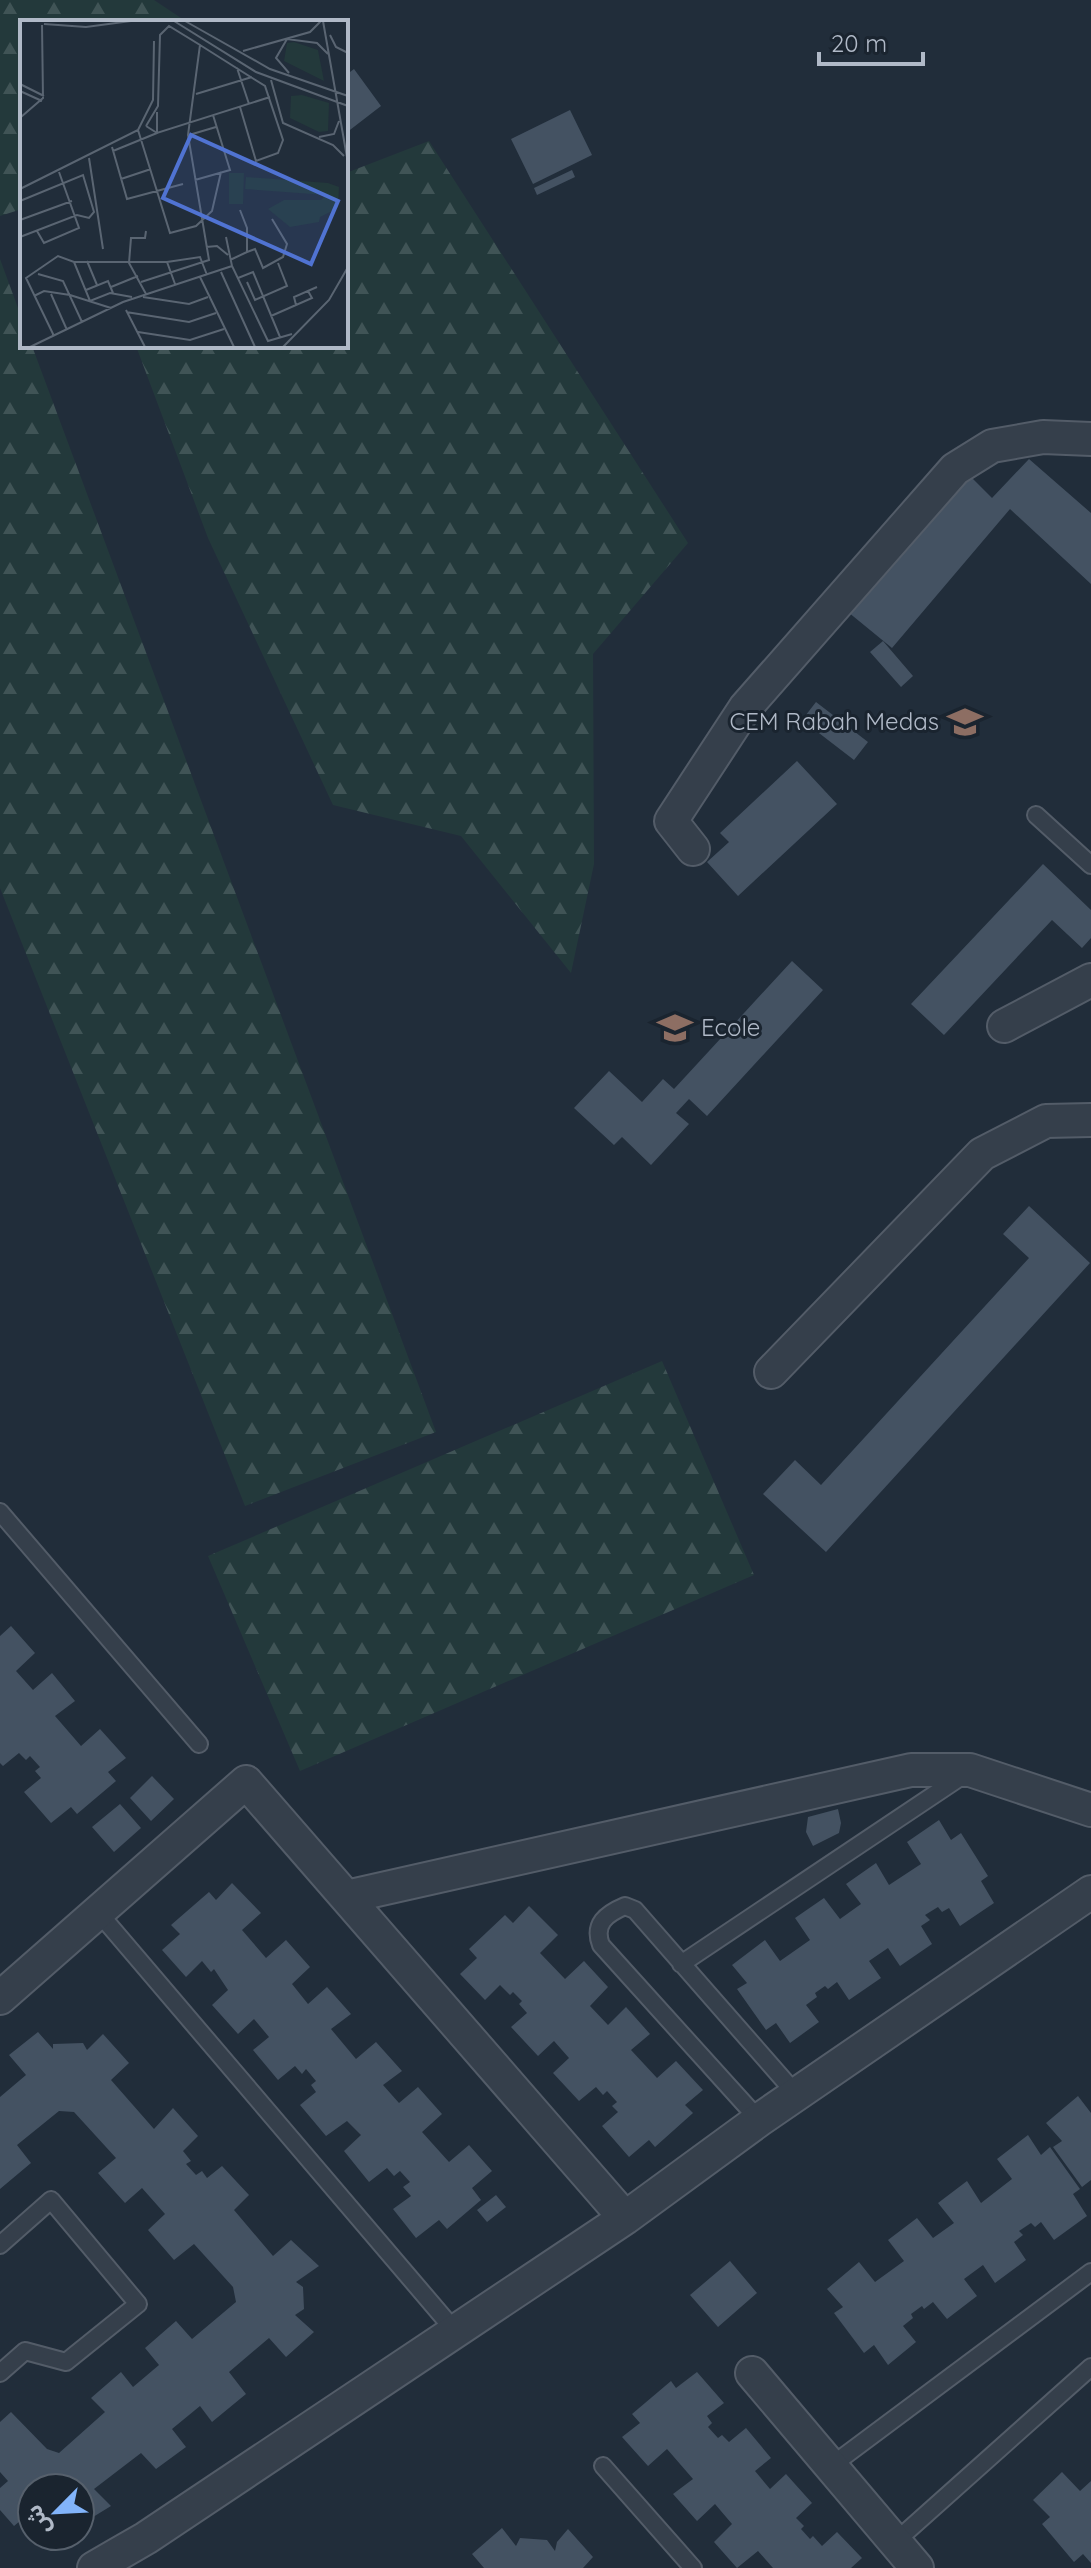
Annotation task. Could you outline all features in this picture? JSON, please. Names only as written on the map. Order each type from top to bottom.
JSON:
[{"type":"street","points":[[693,849],[671,821],[745,708],[955,469],[992,446],[1043,437],[1091,439]]},
{"type":"street","points":[[1004,1026],[1091,980]]},
{"type":"street","points":[[771,1372],[982,1154],[1046,1121],[1091,1120]]},
{"type":"street","points":[[346,1897],[911,1770],[970,1770],[1091,1810]]},
{"type":"street","points":[[0,1998],[246,1782],[625,2218]]},
{"type":"street","points":[[94,2568],[146,2538],[625,2218],[796,2094],[1091,1892]]},
{"type":"street","points":[[752,2373],[917,2568]]},
{"type":"lane","points":[[1036,815],[1091,865]]},
{"type":"lane","points":[[0,1512],[199,1744]]},
{"type":"lane","points":[[681,1964],[970,1770]]},
{"type":"lane","points":[[759,2120],[601,1945],[596,1934],[598,1925],[614,1911],[625,1906],[635,1910],[796,2094]]},
{"type":"lane","points":[[98,1912],[455,2331]]},
{"type":"lane","points":[[0,2245],[51,2200],[138,2304],[66,2362],[25,2351],[0,2373]]},
{"type":"lane","points":[[831,2466],[1091,2272]]},
{"type":"lane","points":[[895,2542],[1091,2367]]},
{"type":"lane","points":[[603,2466],[693,2568]]},
{"type":"green space","points":[[0,0],[154,0],[184,20],[20,20],[20,210],[0,216]]},
{"type":"green space","points":[[429,141],[688,543],[593,654],[594,864],[571,973],[461,836],[333,805],[208,538],[137,348],[348,348],[348,172]]},
{"type":"green space","points":[[0,259],[20,314],[20,348],[33,348],[436,1432],[245,1506],[0,888]]},
{"type":"green space","points":[[662,1361],[754,1575],[300,1771],[208,1556]]},
{"type":"building","points":[[354,69],[381,106],[348,131],[348,74]]},
{"type":"building","points":[[570,110],[592,155],[533,184],[511,139]]},
{"type":"building","points":[[572,170],[575,177],[537,195],[534,188]]},
{"type":"building","points":[[1029,459],[1091,513],[1091,584],[1010,509],[892,648],[848,612],[969,475],[992,498]]},
{"type":"building","points":[[883,641],[913,676],[901,687],[870,652]]},
{"type":"building","points":[[816,702],[868,742],[854,760],[802,720]]},
{"type":"building","points":[[797,761],[837,804],[738,896],[707,862],[729,842],[720,833]]},
{"type":"building","points":[[1043,864],[1091,910],[1091,938],[1082,948],[1052,920],[944,1035],[911,1004]]},
{"type":"building","points":[[792,961],[823,990],[707,1116],[689,1099],[676,1113],[689,1124],[651,1165],[622,1137],[614,1145],[574,1108],[609,1071],[642,1102],[663,1079],[674,1089]]},
{"type":"building","points":[[1029,1206],[1090,1263],[826,1552],[763,1494],[795,1460],[821,1485],[1029,1258],[1003,1234]]},
{"type":"building","points":[[11,1626],[35,1653],[16,1671],[33,1690],[52,1673],[75,1701],[55,1716],[81,1746],[100,1729],[126,1758],[108,1772],[116,1781],[77,1814],[71,1807],[51,1823],[24,1792],[41,1778],[35,1771],[40,1767],[30,1756],[26,1760],[19,1753],[3,1766],[0,1763],[0,1636]]},
{"type":"building","points":[[152,1776],[174,1799],[151,1821],[130,1798]]},
{"type":"building","points":[[120,1804],[141,1828],[114,1852],[92,1827]]},
{"type":"building","points":[[838,1809],[841,1823],[839,1833],[813,1846],[806,1832],[808,1817]]},
{"type":"building","points":[[939,1820],[951,1840],[961,1833],[988,1876],[981,1881],[994,1903],[960,1926],[949,1908],[942,1912],[938,1907],[925,1915],[930,1920],[921,1926],[932,1944],[900,1966],[888,1948],[869,1961],[881,1978],[849,2000],[837,1982],[828,1989],[825,1986],[806,2005],[819,2022],[790,2043],[776,2023],[766,2030],[737,1989],[747,1983],[732,1965],[765,1940],[780,1961],[810,1940],[795,1918],[824,1898],[840,1919],[861,1904],[846,1884],[876,1863],[889,1885],[921,1864],[907,1842]]},
{"type":"building","points":[[232,1883],[261,1913],[242,1930],[266,1958],[286,1940],[310,1967],[292,1984],[308,2004],[327,1987],[351,2014],[331,2029],[356,2059],[376,2042],[402,2071],[383,2085],[399,2103],[418,2087],[442,2114],[422,2132],[449,2162],[469,2145],[492,2171],[472,2188],[481,2200],[447,2229],[439,2220],[416,2238],[393,2209],[411,2196],[403,2187],[410,2182],[400,2171],[394,2176],[387,2168],[369,2182],[344,2151],[361,2135],[347,2121],[326,2136],[300,2105],[316,2092],[311,2085],[316,2081],[306,2069],[302,2074],[295,2066],[278,2080],[253,2050],[269,2037],[254,2019],[238,2034],[212,2005],[228,1990],[214,1969],[211,1972],[202,1961],[186,1977],[162,1950],[180,1934],[171,1925],[209,1892],[216,1900]]},
{"type":"building","points":[[529,1906],[558,1935],[540,1953],[565,1979],[584,1961],[608,1987],[590,2006],[608,2025],[626,2007],[650,2034],[631,2050],[657,2078],[676,2061],[703,2090],[685,2105],[693,2113],[655,2147],[649,2140],[629,2157],[602,2126],[618,2112],[612,2106],[617,2102],[607,2091],[603,2095],[596,2087],[579,2101],[553,2073],[569,2058],[554,2041],[538,2056],[511,2027],[527,2013],[519,2004],[522,2001],[500,1985],[485,2000],[460,1974],[477,1958],[469,1949],[505,1915],[513,1923]]},
{"type":"building","points":[[38,2032],[53,2049],[53,2044],[83,2043],[87,2050],[103,2034],[129,2063],[111,2080],[154,2129],[173,2108],[198,2136],[183,2151],[191,2161],[186,2164],[196,2175],[202,2171],[207,2178],[222,2166],[249,2195],[234,2210],[273,2256],[291,2240],[319,2266],[296,2282],[303,2287],[304,2309],[295,2315],[314,2332],[286,2357],[269,2338],[229,2372],[246,2394],[212,2422],[200,2406],[172,2429],[186,2447],[156,2469],[141,2453],[96,2487],[96,2472],[16,2472],[14,2526],[0,2510],[0,2488],[8,2481],[0,2472],[0,2422],[11,2412],[47,2449],[59,2453],[105,2412],[91,2398],[121,2372],[133,2387],[159,2365],[145,2348],[176,2321],[192,2339],[236,2302],[233,2287],[194,2244],[174,2260],[148,2230],[165,2214],[142,2188],[125,2203],[98,2173],[116,2158],[74,2112],[59,2111],[17,2145],[31,2163],[0,2189],[0,2097],[26,2075],[9,2055]]},
{"type":"building","points":[[1078,2096],[1091,2113],[1091,2180],[1082,2187],[1053,2147],[1062,2141],[1046,2123]]},
{"type":"building","points":[[1028,2135],[1041,2155],[1050,2147],[1080,2189],[1073,2194],[1087,2216],[1054,2240],[1041,2222],[1035,2227],[1031,2223],[1019,2231],[1023,2235],[1014,2242],[1026,2260],[995,2283],[983,2265],[964,2279],[977,2296],[947,2319],[933,2302],[911,2314],[913,2318],[903,2326],[916,2342],[888,2365],[874,2345],[864,2353],[834,2313],[843,2307],[827,2289],[859,2262],[875,2282],[904,2261],[888,2240],[917,2218],[933,2238],[954,2223],[938,2203],[967,2181],[981,2203],[1012,2179],[997,2159]]},
{"type":"building","points":[[496,2195],[506,2207],[487,2222],[477,2210]]},
{"type":"building","points":[[730,2261],[757,2293],[718,2327],[690,2295]]},
{"type":"building","points":[[697,2372],[724,2403],[707,2416],[712,2423],[708,2427],[718,2438],[722,2435],[729,2442],[746,2428],[771,2458],[755,2471],[770,2489],[786,2474],[812,2503],[796,2518],[804,2526],[801,2529],[822,2546],[837,2532],[862,2558],[851,2568],[773,2568],[758,2551],[737,2568],[714,2542],[732,2524],[715,2504],[697,2521],[673,2494],[693,2479],[667,2449],[648,2466],[622,2437],[640,2423],[632,2414],[671,2381],[676,2388]]},
{"type":"building","points":[[1062,2472],[1080,2491],[1091,2481],[1091,2563],[1083,2554],[1074,2562],[1042,2524],[1050,2517],[1033,2500]]},
{"type":"building","points":[[96,2491],[111,2506],[96,2515]]},
{"type":"building","points":[[502,2528],[516,2546],[520,2538],[547,2540],[555,2551],[557,2542],[568,2529],[593,2557],[583,2568],[484,2568],[472,2554]]},
{"type":"place","name":"CEM Rabah Medas","points":[[965,722]]},
{"type":"place","name":"Ecole","points":[[675,1028]]}]
